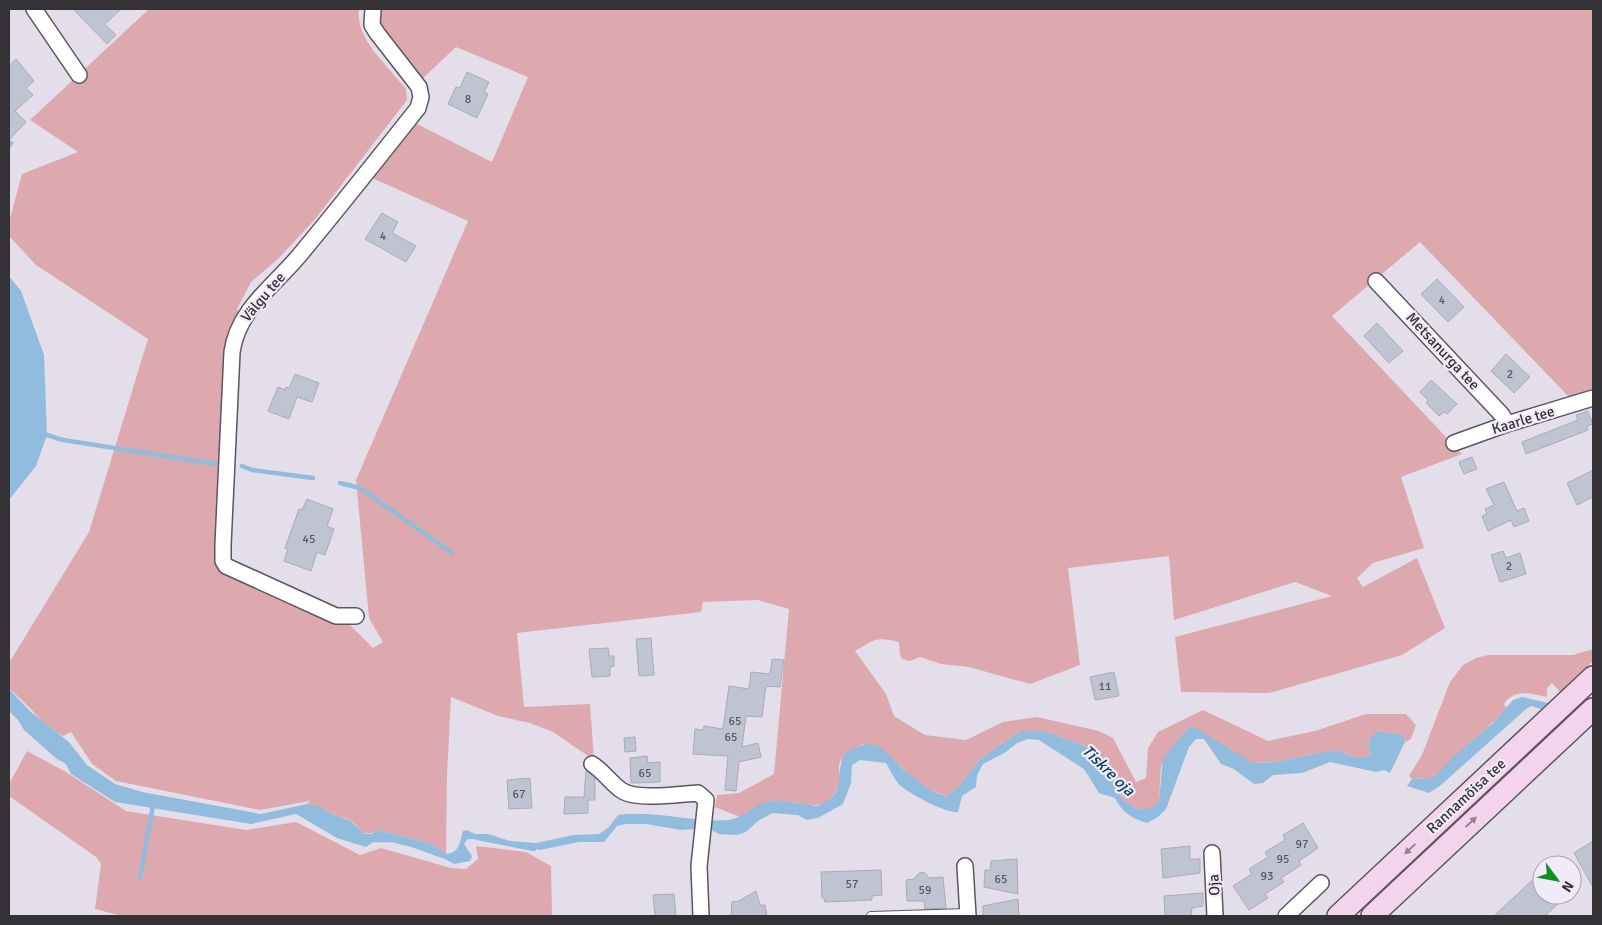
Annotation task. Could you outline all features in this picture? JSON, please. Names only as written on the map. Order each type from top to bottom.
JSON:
[{"type":"main road","name":"Rannamõisa tee","points":[[1338,916],[1593,677]]},
{"type":"main road","name":"Rannamõisa tee","points":[[1372,916],[1593,709]]},
{"type":"street","points":[[34,9],[79,75]]},
{"type":"street","name":"Välgu tee","points":[[356,616],[336,616],[235,571],[223,561],[223,545],[232,352],[234,338],[239,325],[266,289],[301,254],[418,108],[420,103],[419,87],[372,25],[373,9]]},
{"type":"street","name":"Metsanurga tee","points":[[1376,281],[1502,415],[1507,424]]},
{"type":"street","name":"Kaarle tee","points":[[1454,443],[1507,424],[1593,398]]},
{"type":"street","points":[[592,764],[604,772],[620,790],[631,796],[698,793],[706,800],[699,866],[701,916]]},
{"type":"street","name":"Oja","points":[[1212,853],[1215,916]]},
{"type":"street","points":[[965,866],[967,915]]},
{"type":"street","points":[[1286,916],[1321,883]]},
{"type":"lane","points":[[871,916],[967,915]]},
{"type":"shaded area","points":[[149,9],[359,9],[359,20],[367,41],[374,52],[406,89],[407,100],[316,218],[279,258],[251,282],[237,309],[240,315],[218,554],[234,578],[336,623],[349,624],[373,648],[383,642],[369,618],[356,480],[468,221],[370,177],[415,123],[492,162],[528,77],[456,47],[421,80],[387,38],[380,19],[379,9],[1593,9],[1593,392],[1570,398],[1420,242],[1332,316],[1462,454],[1401,477],[1424,548],[1373,563],[1357,578],[1363,587],[1417,558],[1445,628],[1402,655],[1269,693],[1181,692],[1175,637],[1332,596],[1295,582],[1174,620],[1169,556],[1068,568],[1080,665],[1030,684],[969,667],[941,664],[920,657],[910,661],[902,659],[899,642],[891,640],[875,640],[855,651],[886,694],[894,716],[925,735],[966,740],[1003,722],[1037,717],[1099,731],[1113,738],[1136,782],[1146,778],[1148,748],[1158,732],[1203,710],[1268,741],[1315,731],[1366,714],[1406,714],[1416,725],[1411,739],[1405,742],[1401,735],[1378,731],[1370,738],[1368,746],[1370,756],[1358,758],[1334,750],[1275,762],[1253,763],[1189,727],[1161,766],[1159,800],[1155,806],[1140,810],[1124,801],[1116,785],[1096,770],[1093,753],[1087,747],[1050,733],[1021,731],[980,759],[959,786],[947,796],[926,789],[899,765],[863,744],[844,754],[839,765],[839,784],[826,802],[813,805],[780,802],[759,807],[740,817],[715,807],[717,795],[739,793],[774,774],[789,609],[758,600],[703,602],[701,612],[517,633],[524,707],[590,704],[594,760],[553,732],[530,723],[498,716],[451,697],[446,854],[429,843],[378,830],[372,833],[364,833],[348,819],[307,804],[310,801],[260,810],[116,781],[92,764],[71,732],[63,736],[55,731],[9,689],[9,663],[89,532],[148,339],[36,265],[9,236],[9,222],[22,174],[78,152],[30,120]]},
{"type":"shaded area","points":[[1593,649],[1593,661],[1561,693],[1552,683],[1547,688],[1547,697],[1524,693],[1513,696],[1504,704],[1507,709],[1437,774],[1431,778],[1412,779],[1409,776],[1422,755],[1450,682],[1463,665],[1476,658],[1488,655],[1573,655]]},
{"type":"shaded area","points":[[1553,726],[1558,729],[1413,865],[1409,861]]},
{"type":"shaded area","points":[[27,751],[66,772],[126,811],[246,830],[296,822],[360,855],[381,848],[451,868],[466,869],[478,859],[476,846],[526,852],[551,866],[552,916],[122,916],[95,909],[101,864],[96,857],[9,796],[9,784]]},
{"type":"water","points":[[9,276],[21,291],[44,355],[47,435],[36,466],[9,500]]},
{"type":"water","points":[[9,689],[30,711],[69,742],[87,765],[115,784],[142,792],[261,814],[307,804],[319,806],[332,814],[349,820],[365,834],[371,834],[378,830],[429,843],[447,854],[457,849],[463,831],[467,830],[475,834],[488,834],[510,841],[536,843],[573,835],[599,834],[608,828],[618,815],[646,814],[701,820],[729,820],[739,817],[757,806],[773,801],[817,806],[827,801],[837,790],[844,754],[855,748],[871,744],[882,749],[905,771],[929,789],[947,796],[959,786],[980,759],[1021,731],[1050,733],[1087,747],[1093,753],[1096,770],[1111,778],[1124,801],[1140,810],[1155,806],[1159,800],[1163,758],[1189,727],[1194,727],[1253,763],[1275,762],[1334,750],[1358,758],[1370,756],[1368,746],[1370,738],[1377,731],[1402,735],[1405,742],[1390,773],[1384,770],[1376,772],[1330,762],[1302,773],[1273,775],[1263,783],[1254,784],[1234,769],[1221,764],[1204,739],[1196,739],[1189,747],[1166,809],[1158,817],[1147,823],[1128,814],[1120,807],[1115,798],[1099,793],[1084,769],[1039,740],[1028,739],[1017,743],[1006,752],[983,764],[977,775],[976,787],[962,796],[958,812],[938,807],[901,786],[886,763],[860,760],[852,765],[851,783],[843,804],[818,818],[807,820],[798,815],[772,813],[758,821],[746,832],[737,835],[719,834],[707,828],[681,830],[646,824],[625,824],[617,826],[604,842],[579,842],[540,850],[499,841],[468,839],[464,844],[472,856],[470,861],[454,864],[432,852],[383,840],[376,840],[366,847],[337,838],[296,814],[251,824],[115,802],[71,774],[66,764],[57,759],[24,730],[9,711]]},
{"type":"water","points":[[1522,697],[1548,703],[1541,709],[1531,706],[1526,709],[1441,785],[1429,793],[1407,786],[1412,779],[1431,778],[1437,774],[1454,756],[1493,723],[1513,700]]},
{"type":"building","points":[[73,9],[121,9],[105,24],[116,35],[107,44]]},
{"type":"building","points":[[16,59],[34,81],[26,88],[33,95],[15,111],[26,122],[9,140],[9,66]]},
{"type":"building","points":[[467,72],[489,82],[484,92],[488,94],[477,118],[448,104],[456,87],[460,88]]},
{"type":"building","points":[[382,213],[398,222],[392,233],[416,246],[406,262],[365,239]]},
{"type":"building","points":[[1437,279],[1464,307],[1448,322],[1421,294]]},
{"type":"building","points":[[1377,323],[1403,351],[1389,363],[1364,336]]},
{"type":"building","points":[[1506,354],[1530,377],[1514,393],[1491,371]]},
{"type":"building","points":[[295,374],[319,383],[312,402],[297,397],[289,419],[268,411],[278,387],[285,390],[286,387],[289,388]]},
{"type":"building","points":[[1431,380],[1457,404],[1447,414],[1444,412],[1439,416],[1426,403],[1428,400],[1420,392]]},
{"type":"building","points":[[1588,411],[1593,424],[1587,426],[1588,430],[1526,454],[1522,442],[1578,420],[1576,415]]},
{"type":"building","points":[[1472,457],[1477,469],[1464,474],[1459,462]]},
{"type":"building","points":[[1593,470],[1593,497],[1577,505],[1567,483]]},
{"type":"building","points":[[1504,482],[1517,511],[1524,508],[1529,521],[1514,527],[1511,520],[1488,531],[1482,516],[1487,514],[1485,509],[1494,505],[1486,489]]},
{"type":"building","points":[[307,499],[333,509],[327,526],[334,529],[325,555],[317,552],[311,571],[284,561],[288,549],[285,548],[299,509],[302,510]]},
{"type":"building","points":[[1503,551],[1506,558],[1520,553],[1526,574],[1500,582],[1491,555]]},
{"type":"building","points":[[651,638],[654,675],[639,676],[636,639]]},
{"type":"building","points":[[608,648],[609,656],[614,656],[614,666],[610,667],[610,676],[592,677],[589,649]]},
{"type":"building","points":[[772,659],[784,660],[780,687],[766,686],[762,717],[746,716],[742,747],[758,743],[761,757],[739,762],[736,791],[725,790],[728,756],[693,754],[695,729],[703,730],[704,726],[723,729],[729,686],[749,689],[751,672],[770,674]]},
{"type":"building","points":[[1114,672],[1119,696],[1095,700],[1090,677]]},
{"type":"building","points":[[635,737],[636,751],[625,752],[624,738]]},
{"type":"building","points":[[647,756],[648,763],[660,762],[660,782],[631,783],[630,758]]},
{"type":"building","points":[[586,771],[595,778],[595,800],[588,800],[588,813],[564,814],[565,797],[584,797]]},
{"type":"building","points":[[530,778],[532,808],[509,809],[507,780]]},
{"type":"building","points":[[1303,823],[1318,848],[1299,861],[1301,865],[1281,878],[1284,882],[1265,894],[1268,898],[1249,910],[1233,886],[1252,874],[1249,869],[1268,857],[1265,852],[1285,840],[1283,835]]},
{"type":"building","points":[[1593,841],[1593,887],[1582,867],[1582,855],[1575,855],[1574,853]]},
{"type":"building","points":[[1190,846],[1190,859],[1200,859],[1200,873],[1163,878],[1161,849]]},
{"type":"building","points":[[1017,859],[1018,894],[984,887],[985,870],[990,870],[991,861]]},
{"type":"building","points":[[881,870],[882,895],[872,896],[872,900],[825,902],[824,898],[822,898],[821,872]]},
{"type":"building","points":[[924,872],[929,878],[943,877],[946,908],[925,909],[924,901],[907,901],[906,880],[914,879],[919,873]]},
{"type":"building","points":[[1532,880],[1532,905],[1557,905],[1545,916],[1494,916]]},
{"type":"building","points":[[756,891],[760,905],[765,905],[767,916],[731,916],[732,902],[739,901]]},
{"type":"building","points":[[1203,893],[1203,906],[1192,908],[1191,916],[1165,916],[1164,896]]},
{"type":"building","points":[[674,894],[676,916],[655,916],[653,895]]},
{"type":"building","points":[[1018,899],[1019,916],[983,916],[983,906]]},
{"type":"waterway","points":[[47,435],[63,440],[217,464]]},
{"type":"waterway","points":[[242,466],[252,470],[313,478]]},
{"type":"waterway","points":[[340,483],[360,488],[452,553]]},
{"type":"waterway","points":[[140,878],[153,805]]},
{"type":"waterway","points":[[478,838],[534,849]]},
{"type":"waterway","points":[[371,840],[391,840]]},
{"type":"waterway","points":[[415,846],[448,858]]},
{"type":"water label","name":"Tiskre oja","points":[[1109,770]]}]
